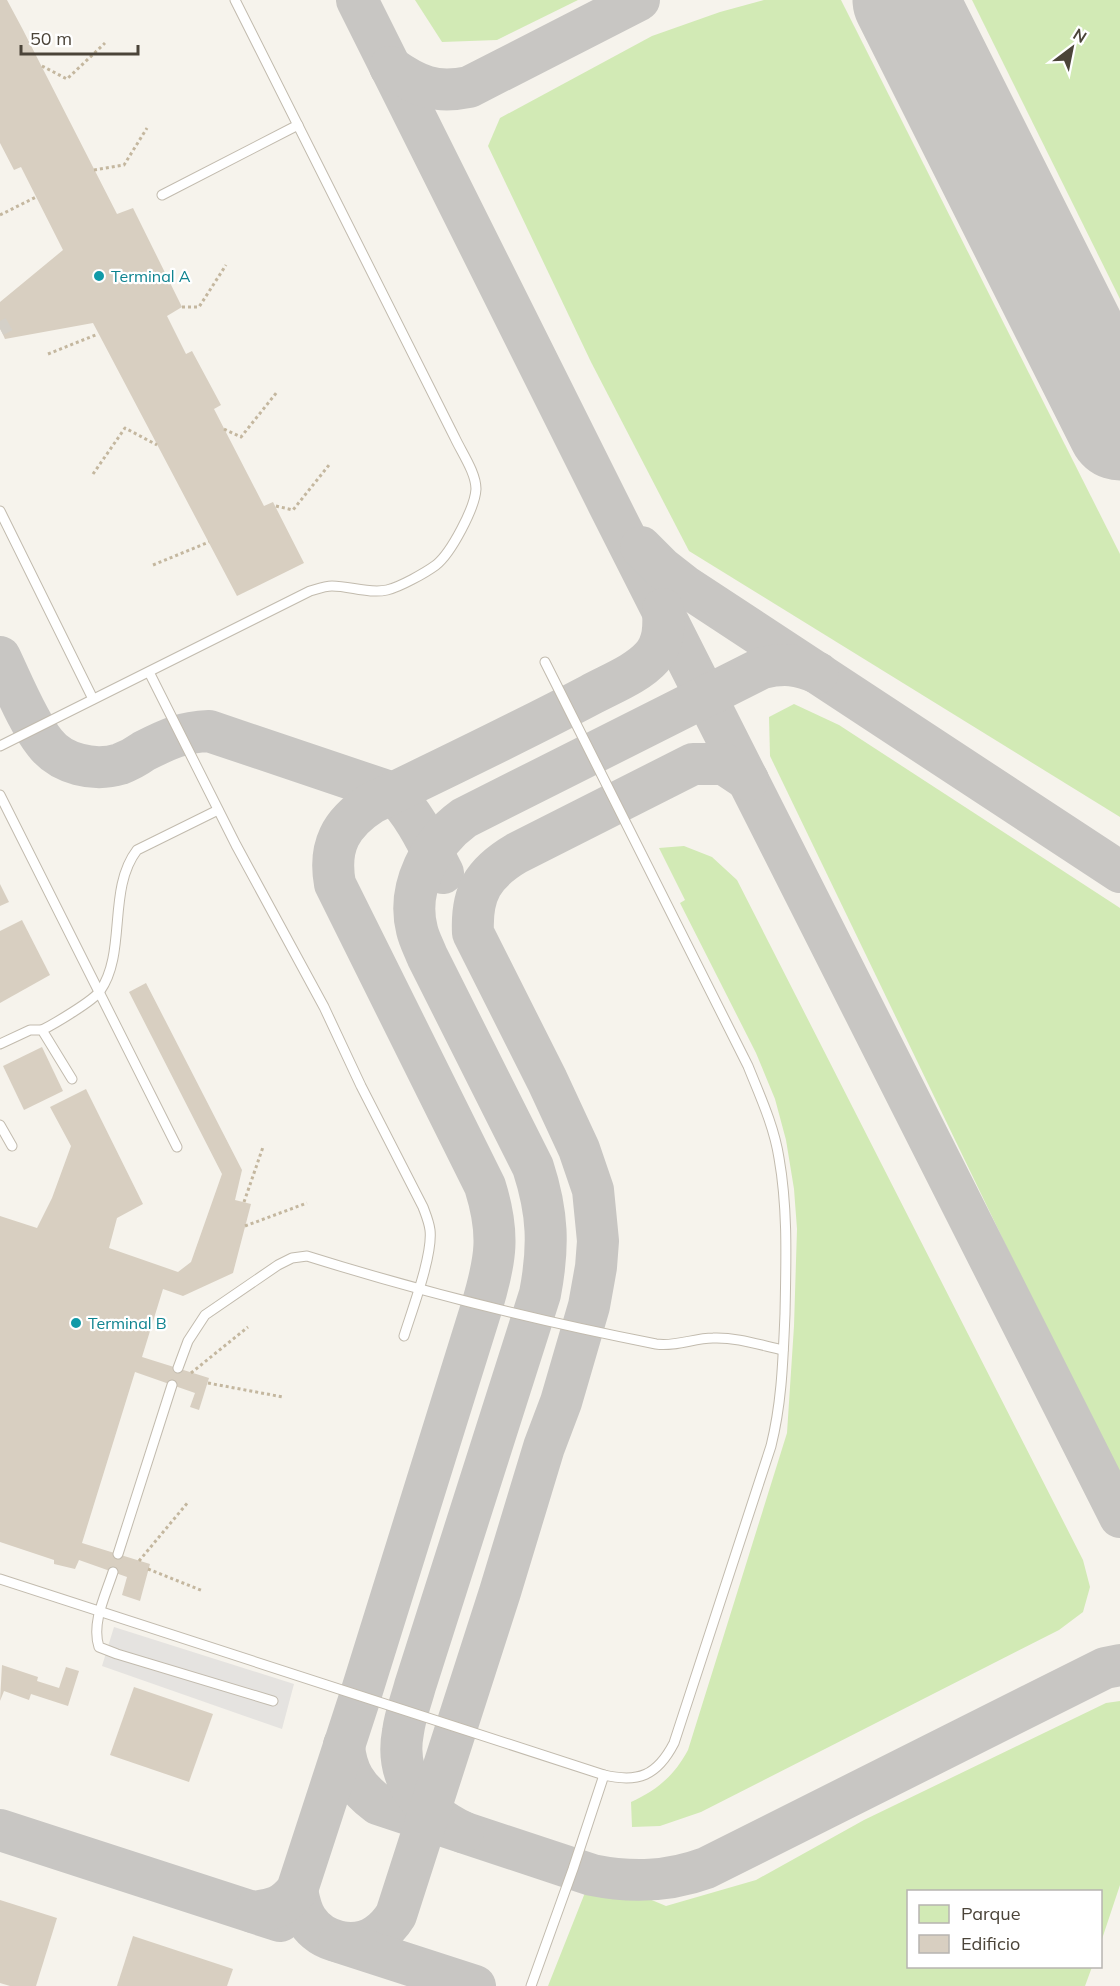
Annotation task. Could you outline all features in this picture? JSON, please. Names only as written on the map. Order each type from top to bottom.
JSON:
[{"type":"lane","points":[[0,746],[310,591],[330,586],[387,590],[399,585],[436,564],[447,553],[474,500],[476,488],[460,447],[235,0]]},
{"type":"lane","points":[[162,195],[298,126]]},
{"type":"lane","points":[[0,511],[93,699]]},
{"type":"lane","points":[[0,1579],[604,1775],[624,1779],[640,1776],[655,1769],[666,1758],[674,1743],[771,1446],[781,1398],[786,1267],[779,1157],[765,1108],[748,1066],[545,662]]},
{"type":"lane","points":[[149,672],[218,810],[324,1008],[423,1207],[430,1228],[430,1238],[404,1336]]},
{"type":"lane","points":[[0,795],[177,1147]]},
{"type":"lane","points":[[0,1044],[30,1030],[42,1030],[99,992],[111,965],[124,875],[129,860],[137,850],[218,810]]},
{"type":"lane","points":[[42,1030],[72,1079]]},
{"type":"lane","points":[[0,1125],[12,1146]]},
{"type":"lane","points":[[178,1368],[188,1341],[205,1315],[278,1265],[292,1258],[307,1256],[418,1290],[666,1346],[698,1338],[721,1337],[783,1350]]},
{"type":"lane","points":[[118,1554],[172,1385]]},
{"type":"lane","points":[[113,1572],[100,1610],[96,1636],[99,1647],[273,1701]]},
{"type":"lane","points":[[531,1986],[604,1775]]},
{"type":"path","points":[[42,66],[67,79],[105,43]]},
{"type":"path","points":[[94,170],[124,165],[147,128]]},
{"type":"path","points":[[0,216],[36,197]]},
{"type":"path","points":[[182,307],[199,307],[225,265]]},
{"type":"path","points":[[48,354],[98,334]]},
{"type":"path","points":[[224,429],[241,437],[277,392]]},
{"type":"path","points":[[93,474],[125,428],[157,445]]},
{"type":"path","points":[[276,506],[293,510],[329,465]]},
{"type":"path","points":[[153,565],[209,542]]},
{"type":"path","points":[[244,1202],[263,1147]]},
{"type":"path","points":[[245,1226],[307,1203]]},
{"type":"path","points":[[191,1373],[248,1327]]},
{"type":"path","points":[[208,1383],[283,1397]]},
{"type":"path","points":[[139,1561],[189,1502]]},
{"type":"path","points":[[148,1569],[203,1591]]},
{"type":"green space","points":[[415,0],[578,0],[497,40],[442,42]]},
{"type":"green space","points":[[764,0],[841,0],[1120,554],[1120,817],[689,551],[591,362],[488,146],[500,118],[652,36],[720,12]]},
{"type":"green space","points":[[972,0],[1120,0],[1120,299]]},
{"type":"green space","points":[[794,704],[839,725],[1120,908],[1120,1482],[770,756],[769,717]]},
{"type":"green space","points":[[684,846],[712,857],[737,880],[1083,1560],[1090,1587],[1083,1612],[1059,1630],[701,1812],[660,1826],[632,1827],[631,1802],[664,1781],[688,1750],[787,1433],[794,1326],[797,1229],[794,1189],[786,1140],[775,1099],[756,1053],[680,903],[685,900],[659,848]]},
{"type":"green space","points":[[1120,1701],[1120,1885],[1102,1939],[1102,1890],[907,1890],[907,1968],[1092,1968],[1085,1986],[548,1986],[592,1875],[666,1906],[756,1880],[864,1820],[1106,1703]]},
{"type":"shaded area","points":[[114,1627],[294,1684],[282,1729],[102,1666]]},
{"type":"building","name":"Terminal A","points":[[0,0],[7,0],[117,214],[133,208],[182,307],[167,316],[186,354],[192,351],[221,405],[214,409],[264,506],[273,502],[304,563],[237,596],[93,323],[5,339],[0,328],[0,302],[63,250],[21,167],[14,170],[0,143]]},
{"type":"building","points":[[0,884],[9,902],[0,906]]},
{"type":"building","points":[[22,920],[50,975],[0,1003],[0,931]]},
{"type":"building","name":"Terminal B","points":[[146,983],[242,1170],[235,1200],[251,1204],[233,1273],[183,1296],[163,1289],[142,1357],[209,1378],[199,1410],[190,1407],[195,1393],[135,1372],[82,1543],[150,1564],[140,1601],[122,1595],[127,1577],[79,1560],[75,1569],[54,1564],[54,1560],[0,1542],[0,1216],[37,1228],[52,1198],[71,1146],[50,1107],[86,1089],[143,1204],[117,1218],[109,1248],[178,1272],[191,1262],[222,1174],[129,992]]},
{"type":"building","points":[[42,1047],[63,1091],[24,1110],[3,1066]]},
{"type":"building","points":[[2,1665],[38,1677],[37,1681],[59,1688],[66,1667],[79,1671],[68,1706],[31,1694],[29,1700],[4,1691],[0,1701]]},
{"type":"building","points":[[134,1687],[213,1714],[189,1782],[110,1755]]},
{"type":"building","points":[[0,1900],[57,1918],[36,1986],[10,1986],[0,1983]]},
{"type":"building","points":[[133,1936],[233,1969],[227,1986],[117,1986]]},
{"type":"taxiway","points":[[357,0],[1120,1517]]},
{"type":"taxiway","points":[[390,67],[427,87],[446,90],[469,87],[639,0]]},
{"type":"taxiway","points":[[641,547],[685,586],[1120,872]]},
{"type":"taxiway","points":[[253,1912],[278,1906],[297,1890],[482,1306],[493,1260],[493,1218],[485,1186],[335,884],[333,870],[335,847],[345,827],[372,803],[536,723],[639,669],[652,657],[659,646],[663,628],[663,609]]},
{"type":"taxiway","points":[[0,657],[26,713],[39,734],[52,750],[69,761],[100,767],[120,764],[175,737],[209,731],[393,793],[415,821],[443,873]]},
{"type":"taxiway","points":[[463,1832],[435,1815],[424,1804],[407,1779],[401,1749],[403,1732],[415,1686],[540,1294],[545,1261],[546,1230],[542,1200],[533,1167],[419,937],[415,914],[418,882],[424,867],[441,840],[464,818],[762,668],[790,665],[818,673]]},
{"type":"taxiway","points":[[297,1890],[303,1913],[313,1928],[339,1942],[368,1940],[383,1931],[396,1915],[544,1447],[561,1402],[589,1306],[598,1241],[593,1190],[579,1149],[547,1080],[473,933],[474,906],[477,895],[481,886],[496,868],[517,853],[693,764],[724,764],[748,780]]},
{"type":"taxiway","points":[[344,1745],[347,1763],[358,1785],[378,1804],[592,1875],[650,1880],[678,1876],[706,1868],[1105,1668],[1120,1665]]},
{"type":"taxiway","points":[[0,1830],[280,1921]]},
{"type":"taxiway","points":[[339,1942],[475,1986]]},
{"type":"runway","points":[[905,0],[1120,428]]},
{"type":"tunnel","points":[[0,329],[9,324]]},
{"type":"place","name":"Terminal A","points":[[99,276]]},
{"type":"place","name":"Terminal B","points":[[76,1323]]}]
